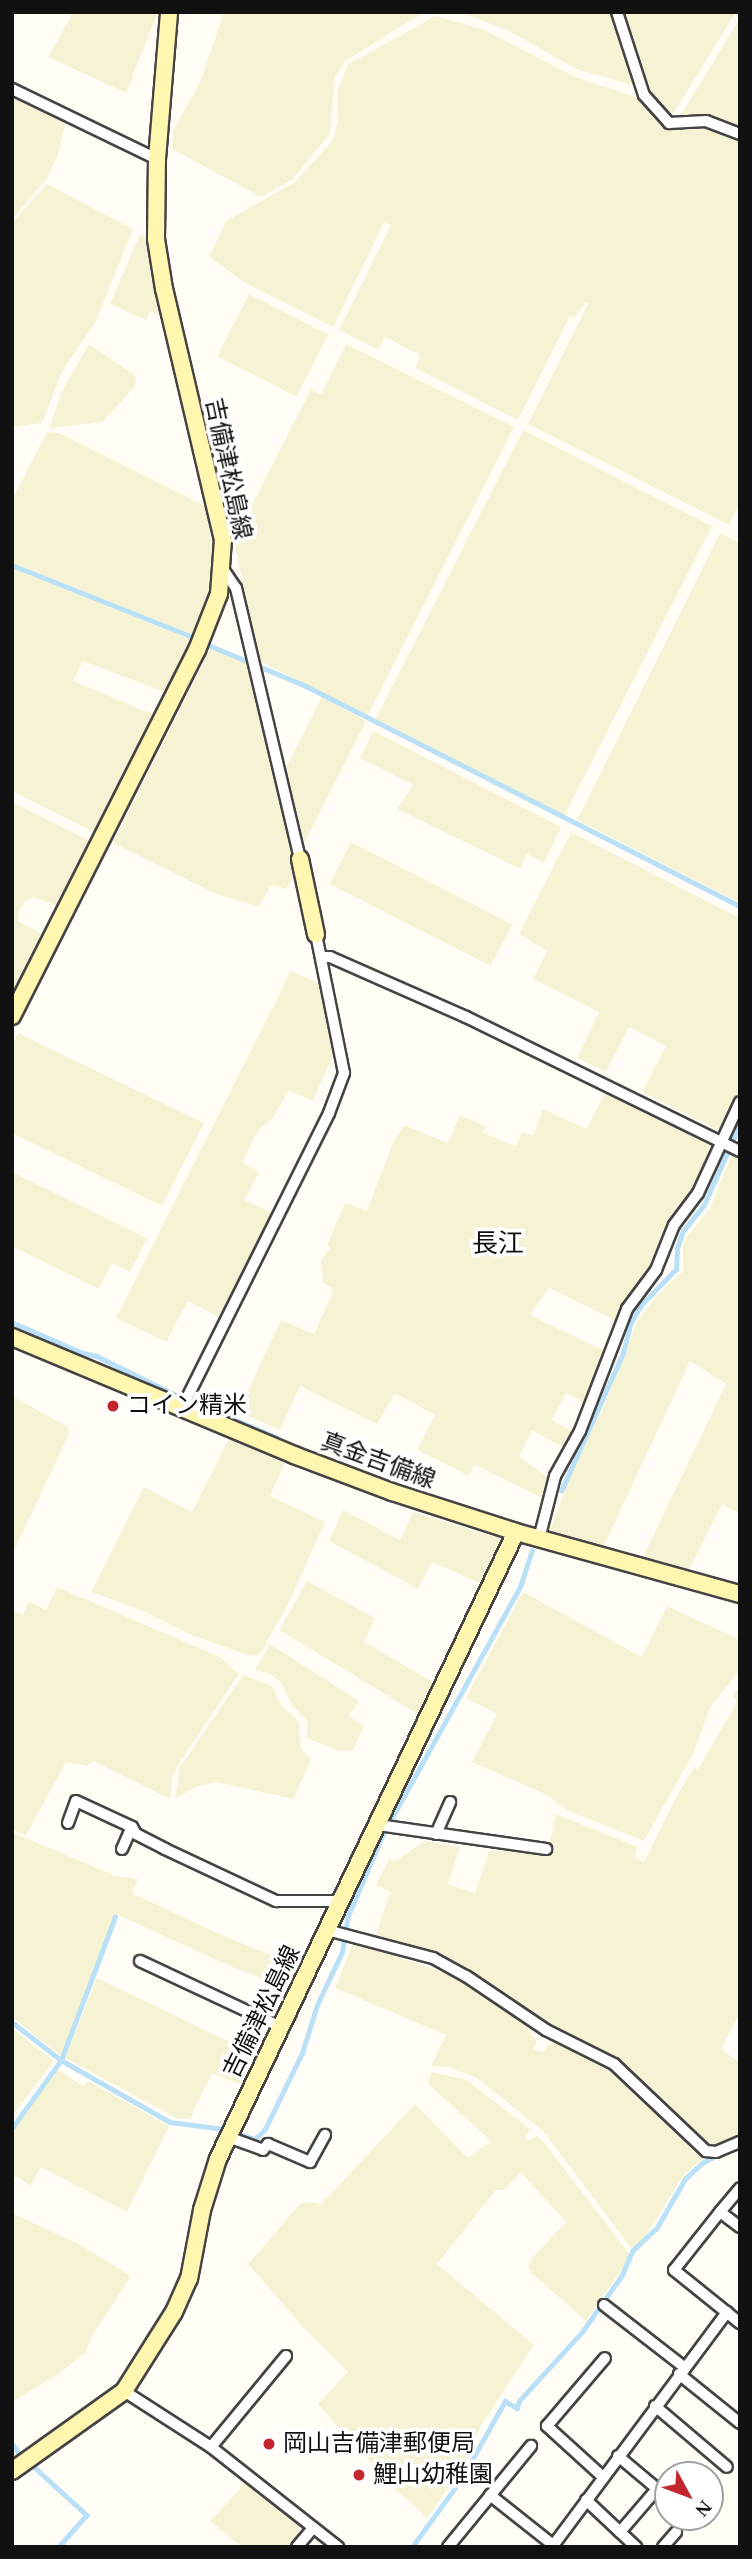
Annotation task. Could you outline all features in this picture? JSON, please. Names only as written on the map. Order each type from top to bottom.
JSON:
[{"type":"main road","name":"吉備津松島線","points":[[12,1016],[202,641],[214,615],[223,569],[223,540],[215,500],[159,264],[155,220],[157,159],[169,12]]},
{"type":"main road","points":[[300,859],[316,934]]},
{"type":"main road","name":"真金吉備線","points":[[12,1337],[380,1488],[539,1539],[740,1594]]},
{"type":"main road","name":"吉備津松島線","points":[[12,2471],[124,2391],[183,2295],[206,2197],[228,2137],[516,1532]]},
{"type":"street","points":[[617,12],[644,95],[669,123],[706,121],[740,134]]},
{"type":"street","points":[[12,89],[157,159]]},
{"type":"street","points":[[223,569],[236,588],[300,859]]},
{"type":"street","points":[[182,1408],[329,1113],[344,1073],[316,934]]},
{"type":"street","points":[[322,957],[330,957],[466,1017],[740,1151]]},
{"type":"street","points":[[539,1539],[555,1476],[580,1431],[605,1373],[627,1309],[656,1270],[670,1233],[698,1193],[740,1101]]},
{"type":"street","points":[[68,1823],[76,1801],[132,1827],[136,1834],[165,1849],[276,1901],[342,1901]]},
{"type":"street","points":[[436,1834],[450,1802]]},
{"type":"street","points":[[378,1825],[546,1849]]},
{"type":"street","points":[[122,1849],[132,1827]]},
{"type":"street","points":[[327,1930],[433,1958],[466,1976],[545,2030],[614,2064],[706,2151],[716,2152],[740,2142]]},
{"type":"street","points":[[140,1961],[279,2026]]},
{"type":"street","points":[[228,2137],[263,2150],[268,2144],[310,2162],[325,2135]]},
{"type":"street","points":[[740,2188],[674,2270],[740,2323]]},
{"type":"street","points":[[720,2211],[740,2227]]},
{"type":"street","points":[[604,2305],[740,2423]]},
{"type":"street","points":[[490,2495],[552,2546],[681,2370],[727,2312]]},
{"type":"street","points":[[211,2447],[286,2356]]},
{"type":"street","points":[[603,2477],[547,2426],[605,2358]]},
{"type":"street","points":[[124,2391],[211,2447],[338,2547]]},
{"type":"street","points":[[655,2406],[727,2467]]},
{"type":"street","points":[[448,2547],[531,2446]]},
{"type":"street","points":[[618,2456],[654,2486]]},
{"type":"street","points":[[620,2532],[654,2492]]},
{"type":"street","points":[[586,2500],[636,2547]]},
{"type":"street","points":[[297,2547],[313,2528]]},
{"type":"street","points":[[663,2547],[676,2532]]},
{"type":"shaded area","points":[[73,12],[158,12],[126,93],[48,57]]},
{"type":"shaded area","points":[[224,12],[424,12],[344,62],[335,78],[330,134],[293,179],[261,197],[172,149],[173,131],[200,82]]},
{"type":"shaded area","points":[[468,12],[612,12],[636,86],[576,69],[509,31],[467,15]]},
{"type":"shaded area","points":[[624,12],[736,12],[673,114],[651,96]]},
{"type":"shaded area","points":[[436,16],[482,29],[578,78],[639,98],[667,127],[702,127],[740,142],[740,503],[729,525],[528,424],[588,304],[586,302],[574,318],[570,316],[518,420],[415,368],[420,355],[385,337],[378,350],[339,330],[391,225],[384,223],[333,327],[245,283],[209,257],[226,221],[295,182],[332,141],[338,122],[338,89],[348,64]]},
{"type":"shaded area","points":[[740,18],[740,130],[709,116],[679,118]]},
{"type":"shaded area","points":[[12,93],[66,120],[58,155],[46,180],[12,219]]},
{"type":"shaded area","points":[[47,184],[133,229],[96,321],[63,370],[42,423],[12,427],[12,223]]},
{"type":"shaded area","points":[[140,234],[148,238],[150,270],[159,315],[150,311],[146,320],[110,304]]},
{"type":"shaded area","points":[[249,294],[328,334],[297,397],[217,356]]},
{"type":"shaded area","points":[[89,344],[136,376],[135,386],[103,422],[49,428],[63,389]]},
{"type":"shaded area","points":[[346,344],[514,427],[368,715],[257,660],[242,594],[245,594],[234,540],[311,389],[321,395]]},
{"type":"shaded area","points":[[523,430],[712,526],[564,816],[375,720]]},
{"type":"shaded area","points":[[47,432],[59,433],[205,506],[214,558],[207,606],[196,636],[12,563],[12,500]]},
{"type":"shaded area","points":[[720,533],[740,543],[740,903],[577,820]]},
{"type":"shaded area","points":[[12,568],[194,641],[167,693],[83,661],[73,681],[155,715],[95,833],[12,791]]},
{"type":"shaded area","points":[[211,647],[248,663],[297,871],[286,889],[271,885],[259,907],[216,894],[113,843]]},
{"type":"shaded area","points":[[322,697],[366,721],[302,848],[284,772]]},
{"type":"shaded area","points":[[373,731],[561,827],[544,863],[527,854],[520,869],[397,809],[413,785],[360,758]]},
{"type":"shaded area","points":[[12,802],[92,842],[59,907],[34,897],[24,902],[19,911],[18,921],[44,935],[12,998]]},
{"type":"shaded area","points":[[571,832],[740,918],[740,1098],[722,1132],[642,1092],[666,1046],[629,1027],[606,1072],[577,1058],[599,1012],[533,979],[547,951],[519,934]]},
{"type":"shaded area","points":[[351,842],[512,924],[491,966],[330,884]]},
{"type":"shaded area","points":[[291,971],[325,986],[338,1043],[313,1101],[289,1090],[273,1118],[258,1130],[242,1163],[259,1172],[245,1200],[276,1215],[224,1320],[188,1301],[166,1342],[116,1318]]},
{"type":"shaded area","points":[[18,1033],[204,1123],[162,1206],[12,1133],[12,1045]]},
{"type":"shaded area","points":[[606,1090],[714,1144],[714,1151],[654,1269],[619,1322],[549,1288],[530,1315],[611,1354],[589,1405],[566,1393],[552,1420],[575,1433],[566,1449],[532,1430],[519,1456],[551,1480],[546,1500],[475,1465],[469,1476],[417,1450],[435,1415],[395,1393],[377,1424],[300,1386],[280,1430],[238,1412],[281,1320],[314,1334],[334,1289],[323,1283],[321,1260],[330,1248],[327,1245],[345,1203],[367,1211],[393,1142],[404,1125],[448,1143],[460,1115],[485,1126],[483,1133],[516,1146],[522,1132],[533,1136],[543,1109],[587,1129]]},
{"type":"shaded area","points":[[733,1152],[740,1156],[740,1514],[722,1504],[689,1570],[642,1559],[726,1384],[690,1361],[603,1548],[549,1533],[571,1474],[604,1406],[637,1322],[655,1297],[683,1271],[683,1246],[687,1236],[709,1210]]},
{"type":"shaded area","points":[[12,1172],[147,1238],[130,1272],[112,1263],[99,1289],[12,1246]]},
{"type":"shaded area","points":[[12,1396],[68,1427],[69,1434],[15,1549],[12,1548]]},
{"type":"shaded area","points":[[229,1439],[285,1463],[270,1496],[325,1522],[287,1607],[259,1655],[250,1656],[189,1634],[143,1611],[91,1592],[144,1487],[192,1512]]},
{"type":"shaded area","points":[[343,1510],[400,1540],[413,1512],[504,1540],[484,1585],[432,1562],[418,1589],[329,1541]]},
{"type":"shaded area","points":[[307,1581],[375,1618],[364,1642],[438,1685],[423,1717],[279,1630]]},
{"type":"shaded area","points":[[57,1587],[220,1657],[239,1674],[178,1765],[173,1776],[170,1799],[93,1761],[87,1766],[66,1762],[26,1836],[12,1829],[12,1610],[22,1615],[29,1601],[46,1610]]},
{"type":"shaded area","points":[[523,1592],[642,1657],[667,1606],[740,1640],[740,1670],[711,1706],[694,1752],[644,1841],[567,1810],[545,1794],[472,1762],[497,1714],[466,1698]]},
{"type":"shaded area","points":[[270,1644],[359,1701],[349,1716],[364,1726],[353,1751],[338,1751],[307,1738],[307,1721],[292,1705],[281,1682],[268,1673],[255,1670]]},
{"type":"shaded area","points":[[243,1675],[272,1686],[282,1706],[299,1722],[301,1749],[311,1759],[294,1799],[216,1782],[198,1786],[175,1799],[180,1767]]},
{"type":"shaded area","points":[[740,1686],[740,2012],[721,2049],[740,2063],[740,2136],[712,2147],[638,2076],[607,2052],[561,2035],[461,1964],[376,1935],[390,1892],[376,1885],[389,1859],[395,1861],[425,1841],[460,1847],[448,1884],[475,1893],[489,1851],[548,1852],[556,1814],[638,1847],[635,1857],[644,1862],[677,1795],[694,1768],[698,1769],[737,1702],[732,1696]]},
{"type":"shaded area","points":[[12,1832],[116,1876],[138,1879],[132,1893],[215,1932],[302,1968],[291,1990],[232,1967],[116,1914],[61,2056],[12,2017]]},
{"type":"shaded area","points":[[354,1941],[461,1979],[525,2024],[537,2042],[534,2049],[543,2053],[548,2045],[555,2043],[611,2072],[702,2159],[684,2175],[640,2245],[631,2248],[543,2131],[477,2078],[449,2067],[431,2066],[446,2035],[335,1988]]},
{"type":"shaded area","points":[[97,1978],[259,2056],[244,2086],[212,2073],[190,2119],[178,2119],[65,2058]]},
{"type":"shaded area","points":[[12,2028],[54,2061],[12,2116]]},
{"type":"shaded area","points":[[56,2068],[83,2086],[88,2081],[169,2126],[127,2212],[41,2167],[30,2186],[16,2176],[12,2182],[12,2129]]},
{"type":"shaded area","points":[[431,2072],[467,2080],[530,2129],[525,2137],[528,2141],[537,2136],[543,2141],[631,2256],[586,2321],[531,2273],[528,2267],[532,2258],[566,2222],[521,2173],[503,2190],[496,2190],[437,2264],[534,2345],[481,2426],[461,2470],[427,2518],[391,2485],[318,2404],[348,2372],[302,2326],[248,2264],[299,2205],[307,2202],[321,2204],[415,2104],[468,2158],[491,2141],[428,2084]]},
{"type":"shaded area","points":[[12,2213],[79,2244],[131,2276],[91,2338],[86,2352],[60,2373],[12,2402]]},
{"type":"shaded area","points":[[245,2483],[298,2525],[298,2536],[289,2547],[242,2547],[210,2521]]},
{"type":"waterway","points":[[12,565],[195,638]]},
{"type":"waterway","points":[[211,646],[306,686],[740,906]]},
{"type":"waterway","points":[[561,1491],[623,1353],[631,1322],[642,1304],[676,1269],[677,1248],[683,1231],[704,1205],[740,1124]]},
{"type":"waterway","points":[[12,1322],[83,1353],[97,1356],[174,1394],[276,1437]]},
{"type":"waterway","points":[[238,2134],[255,2139],[265,2129],[302,2053],[317,2005],[342,1952],[348,1916],[383,1834],[520,1587],[532,1551]]},
{"type":"waterway","points":[[12,2128],[61,2060],[115,1917]]},
{"type":"waterway","points":[[12,2022],[61,2060],[170,2122],[224,2129]]},
{"type":"waterway","points":[[412,2547],[460,2481],[505,2401],[517,2408],[519,2401],[582,2332],[622,2275],[632,2251],[656,2229],[685,2179],[702,2163],[717,2155]]},
{"type":"waterway","points":[[12,2443],[20,2455]]},
{"type":"waterway","points":[[33,2466],[87,2515],[59,2547]]},
{"type":"place","name":"コイン精米","points":[[113,1406]]},
{"type":"place","name":"岡山吉備津郵便局","points":[[269,2444]]},
{"type":"place","name":"鯉山幼稚園","points":[[359,2475]]},
{"type":"district","name":"長江","points":[[498,1244]]}]
